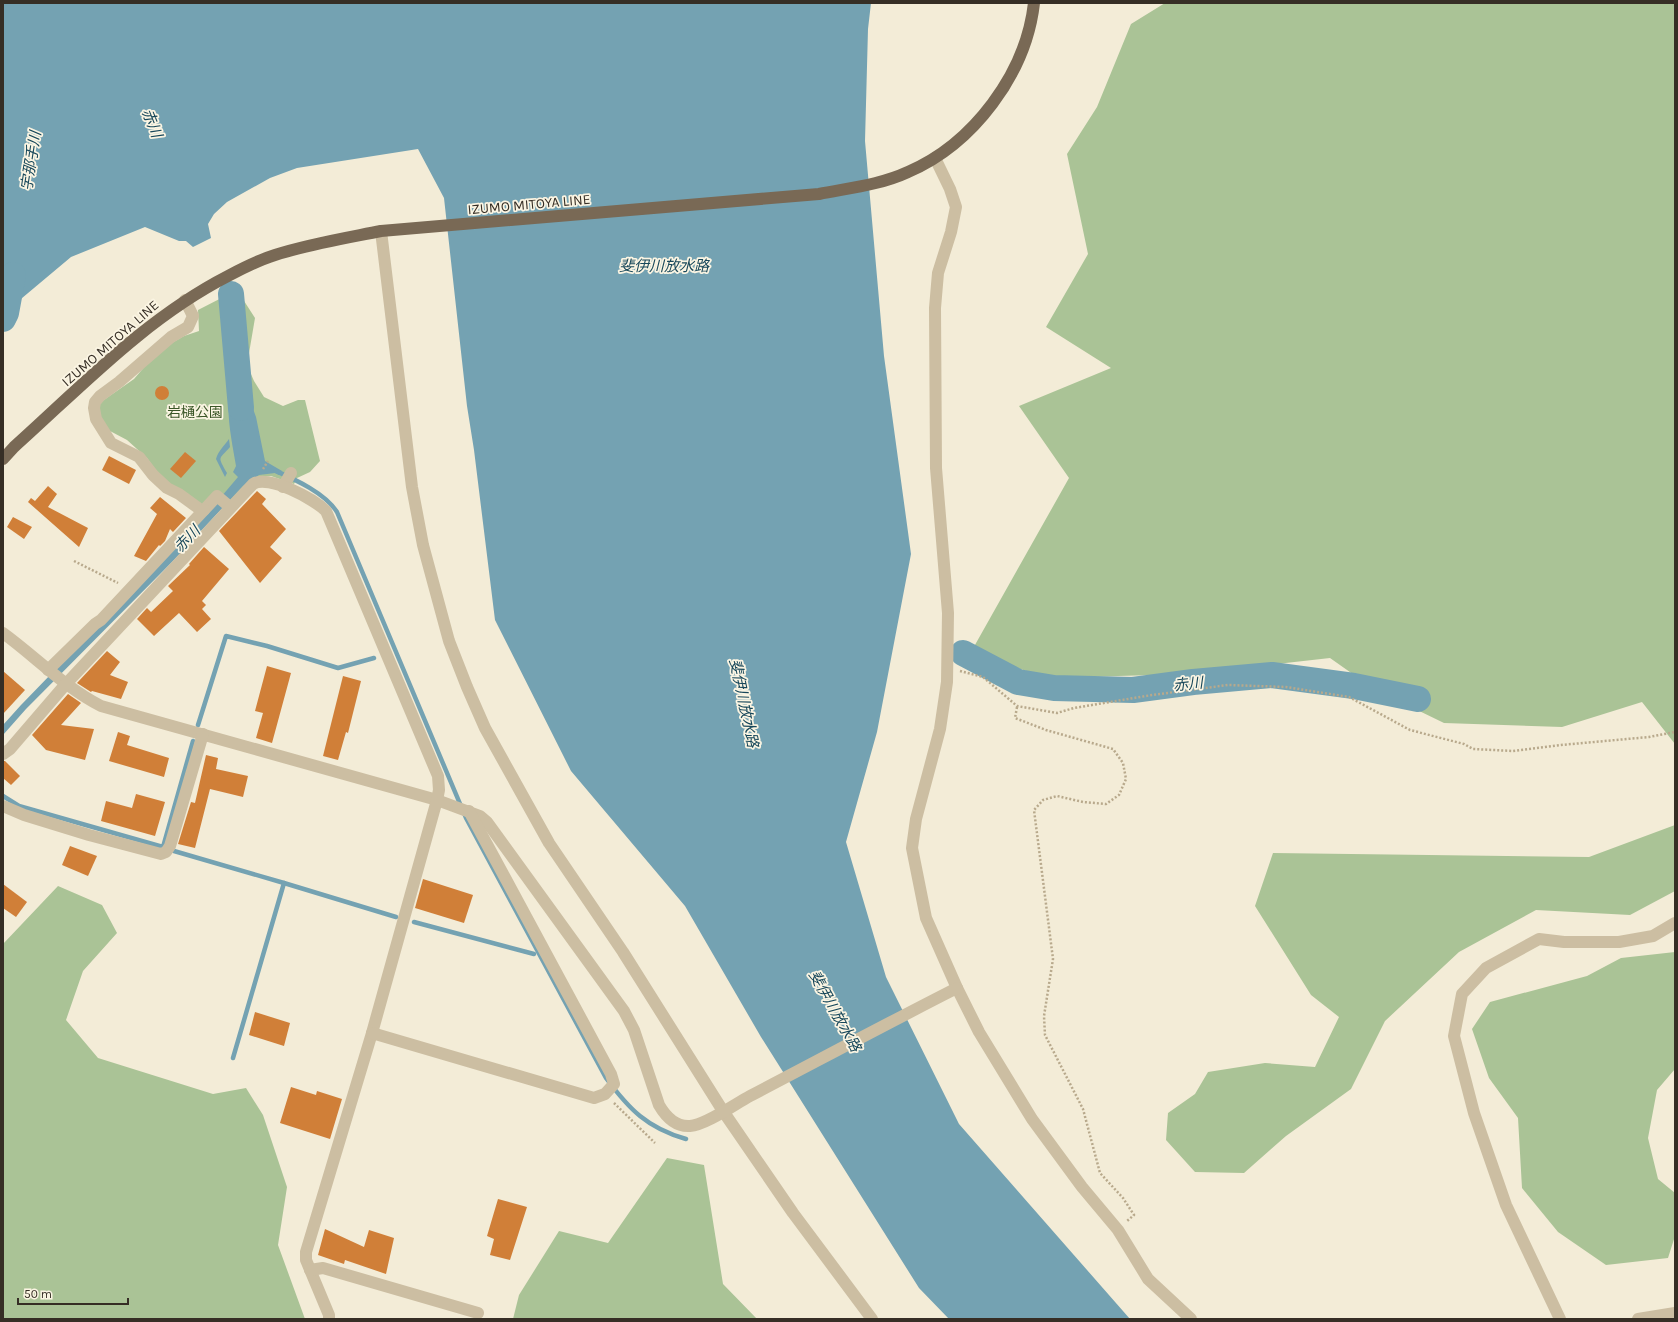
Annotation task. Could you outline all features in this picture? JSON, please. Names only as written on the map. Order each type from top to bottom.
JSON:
[{"type":"main road","name":"IZUMO MITOYA LINE","points":[[3,460],[14,447],[138,335],[186,300],[246,267],[274,255],[310,245],[381,231],[819,194],[875,184],[908,172],[935,158],[956,144],[992,104],[1009,78],[1022,49],[1034,3]]},
{"type":"street","points":[[935,158],[950,189],[956,207],[951,232],[938,273],[935,308],[936,468],[948,614],[948,668],[940,729],[916,819],[912,848],[926,918],[957,988],[979,1032],[1032,1119],[1082,1188],[1118,1230],[1148,1279],[1191,1319]]},
{"type":"street","points":[[381,231],[412,486],[423,545],[449,641],[466,687],[485,728],[549,843],[623,952],[723,1111],[793,1213],[872,1319]]},
{"type":"street","points":[[186,300],[193,316],[188,327],[171,337],[119,382],[100,396],[95,402],[94,408],[96,419],[111,443],[139,457],[153,475],[167,488],[204,510]]},
{"type":"street","points":[[55,676],[225,503],[256,482],[287,479],[326,510],[438,776],[439,790],[372,1033],[308,1243],[306,1260],[329,1315],[329,1319]]},
{"type":"street","points":[[3,754],[10,749],[55,676],[95,624],[101,620],[130,590],[168,562],[204,510],[217,496],[225,503]]},
{"type":"street","points":[[3,633],[83,697],[101,706],[437,800],[465,809],[480,816],[487,822],[624,1011],[634,1030],[659,1106],[664,1114],[676,1123],[690,1126],[700,1124],[740,1101],[957,988]]},
{"type":"street","points":[[3,806],[38,820],[161,854],[166,852],[170,846],[203,734]]},
{"type":"street","points":[[372,1033],[594,1098],[609,1090],[612,1074],[465,809]]},
{"type":"street","points":[[1560,1319],[1506,1205],[1474,1113],[1454,1036],[1462,994],[1486,968],[1539,939],[1564,942],[1619,942],[1654,936],[1675,923]]},
{"type":"street","points":[[310,1270],[323,1268],[478,1313]]},
{"type":"street","points":[[1638,1319],[1675,1313]]},
{"type":"path","points":[[74,561],[130,590]]},
{"type":"path","points":[[948,668],[983,677],[1017,706],[1057,713],[1074,708],[1144,696],[1228,686],[1286,687],[1349,698],[1410,730],[1464,744],[1472,749],[1513,751],[1649,737],[1675,732]]},
{"type":"path","points":[[1017,706],[1015,718],[1046,730],[1113,749],[1124,763],[1126,779],[1119,795],[1106,804],[1084,802],[1057,796],[1043,800],[1034,810],[1053,959],[1044,1016],[1045,1035],[1083,1109],[1100,1173],[1123,1198],[1134,1215],[1118,1230]]},
{"type":"path","points":[[609,1090],[655,1143]]},
{"type":"green space","points":[[1165,3],[1675,3],[1675,744],[1642,702],[1562,727],[1444,723],[1374,689],[1330,658],[1189,674],[1047,678],[971,652],[1069,478],[1019,406],[1111,368],[1046,327],[1088,254],[1067,154],[1097,107],[1131,24]]},
{"type":"green space","name":"岩樋公園","points":[[237,290],[255,318],[247,365],[254,381],[264,397],[283,406],[298,400],[305,400],[320,461],[310,472],[297,478],[294,484],[271,476],[258,477],[223,509],[215,502],[200,505],[170,485],[157,472],[147,458],[127,440],[110,431],[103,425],[98,404],[134,379],[152,358],[170,344],[184,336],[199,331],[198,310]]},
{"type":"green space","points":[[1675,825],[1675,891],[1630,915],[1536,910],[1459,952],[1385,1021],[1351,1089],[1286,1136],[1244,1173],[1195,1172],[1166,1140],[1168,1113],[1195,1094],[1208,1072],[1265,1063],[1315,1067],[1339,1017],[1311,995],[1255,906],[1273,853],[1589,857]]},
{"type":"green space","points":[[58,886],[102,905],[117,933],[83,971],[66,1020],[98,1058],[213,1094],[246,1088],[263,1115],[287,1187],[278,1245],[305,1319],[3,1319],[3,944]]},
{"type":"green space","points":[[1675,952],[1675,1069],[1657,1090],[1648,1138],[1658,1179],[1675,1193],[1675,1236],[1668,1258],[1606,1265],[1558,1232],[1522,1188],[1518,1118],[1489,1078],[1472,1029],[1490,1002],[1587,976],[1621,958]]},
{"type":"green space","points":[[667,1158],[704,1165],[723,1284],[757,1319],[513,1319],[519,1295],[559,1231],[608,1243]]},
{"type":"water","name":"斐伊川放水路","points":[[3,3],[871,3],[868,29],[865,141],[884,356],[911,554],[877,732],[846,842],[886,977],[959,1124],[1130,1319],[949,1319],[919,1288],[761,1037],[685,906],[571,771],[495,620],[474,450],[467,406],[444,198],[418,149],[297,168],[270,178],[227,202],[214,214],[208,224],[211,238],[193,247],[186,241],[179,241],[145,227],[71,257],[3,314]]},
{"type":"water","points":[[240,373],[256,417],[265,461],[282,471],[279,475],[275,473],[259,475],[243,486],[173,561],[26,709],[3,735],[3,725],[21,705],[210,510],[238,477],[233,472],[236,466],[230,431],[228,406],[232,383],[236,374]]},
{"type":"water","points":[[229,439],[230,447],[221,458],[227,473],[225,477],[216,459]]},
{"type":"building","points":[[159,386],[165,386],[169,390],[169,396],[165,400],[159,400],[155,396],[155,390]]},
{"type":"building","points":[[185,452],[196,461],[181,478],[170,469]]},
{"type":"building","points":[[109,456],[136,470],[129,484],[102,470]]},
{"type":"building","points":[[48,486],[57,494],[48,507],[88,528],[79,547],[28,502],[31,498],[35,501]]},
{"type":"building","points":[[257,491],[266,499],[262,504],[286,529],[270,547],[282,558],[260,583],[219,531]]},
{"type":"building","points":[[160,497],[186,518],[173,532],[170,529],[165,541],[160,546],[159,545],[146,561],[134,556],[157,514],[150,508]]},
{"type":"building","points":[[13,517],[32,527],[24,539],[7,527]]},
{"type":"building","points":[[204,547],[229,569],[202,601],[206,605],[202,609],[211,619],[197,632],[179,613],[154,636],[137,619],[147,608],[151,612],[173,591],[168,586],[190,565],[189,564]]},
{"type":"building","points":[[107,651],[120,662],[110,675],[128,682],[121,699],[92,691],[91,692],[77,683]]},
{"type":"building","points":[[267,666],[291,673],[272,743],[256,738],[263,713],[255,711]]},
{"type":"building","points":[[3,671],[25,690],[3,714]]},
{"type":"building","points":[[343,676],[361,681],[348,733],[346,732],[338,760],[323,756]]},
{"type":"building","points":[[68,694],[81,703],[61,725],[94,729],[85,760],[46,750],[32,735]]},
{"type":"building","points":[[118,732],[130,736],[127,745],[169,758],[164,777],[109,761]]},
{"type":"building","points":[[206,755],[218,758],[216,769],[248,776],[243,797],[210,789],[195,848],[178,844],[191,802],[195,803]]},
{"type":"building","points":[[3,761],[5,761],[20,776],[11,785],[3,778]]},
{"type":"building","points":[[136,794],[165,802],[155,836],[101,821],[106,801],[132,808]]},
{"type":"building","points":[[70,846],[97,856],[88,876],[62,865]]},
{"type":"building","points":[[423,879],[473,895],[464,923],[415,908]]},
{"type":"building","points":[[3,884],[27,902],[16,917],[3,908]]},
{"type":"building","points":[[255,1012],[290,1023],[284,1046],[249,1035]]},
{"type":"building","points":[[291,1087],[316,1095],[317,1091],[342,1099],[330,1139],[280,1123]]},
{"type":"building","points":[[498,1199],[527,1207],[510,1260],[490,1255],[494,1239],[487,1236]]},
{"type":"building","points":[[325,1229],[364,1247],[369,1230],[394,1238],[386,1274],[345,1260],[344,1264],[318,1255]]},
{"type":"waterway","name":"宇那手川","points":[[3,319],[6,313],[13,275]]},
{"type":"waterway","name":"赤川","points":[[231,294],[241,408]]},
{"type":"waterway","points":[[276,471],[318,493],[332,505],[337,512],[466,818],[606,1078],[631,1108],[640,1116],[660,1129],[686,1139]]},
{"type":"waterway","points":[[198,725],[226,636],[267,646],[338,668],[374,658]]},
{"type":"waterway","name":"赤川","points":[[963,653],[1018,682],[1054,688],[1133,690],[1193,682],[1272,675],[1354,686],[1418,699]]},
{"type":"waterway","points":[[3,796],[19,806],[163,847],[193,741]]},
{"type":"waterway","points":[[174,851],[396,917]]},
{"type":"waterway","points":[[233,1058],[284,883]]},
{"type":"waterway","points":[[414,922],[534,954]]}]
